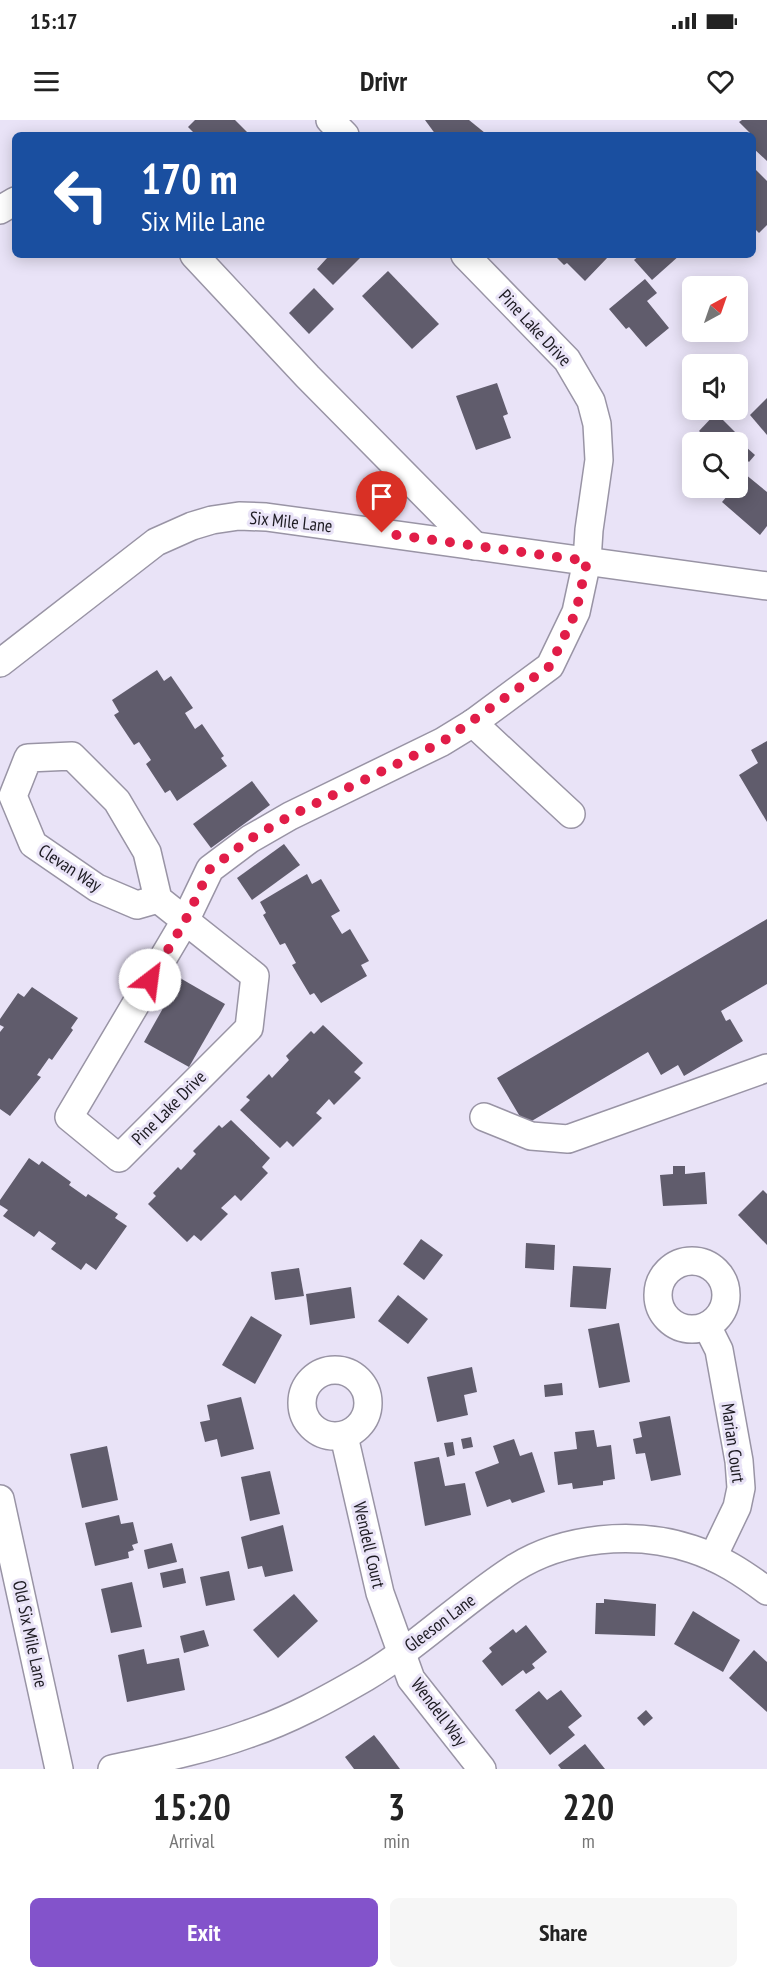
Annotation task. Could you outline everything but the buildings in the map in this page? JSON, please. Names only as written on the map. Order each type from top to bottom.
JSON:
[{"type":"street","points":[[330,120],[342,132]]},
{"type":"street","points":[[197,258],[308,377],[475,546]]},
{"type":"street","name":"Pine Lake Drive","points":[[185,921],[255,975],[249,1028],[119,1158],[69,1118],[185,921],[210,869],[250,839],[290,816],[442,742],[473,723],[550,666],[576,612],[587,561],[599,460],[597,424],[591,401],[567,360],[468,258]]},
{"type":"street","name":"Six Mile Lane","points":[[0,663],[156,542],[192,526],[239,516],[266,517],[767,586]]},
{"type":"street","points":[[473,723],[571,814]]},
{"type":"street","name":"Clevan Way","points":[[72,756],[117,801],[147,852],[158,899],[137,905],[97,888],[33,844],[13,796],[28,758],[72,756]]},
{"type":"street","points":[[158,899],[185,921]]},
{"type":"street","points":[[484,1117],[531,1136],[568,1139],[767,1068]]},
{"type":"street","name":"Marian Court","points":[[707,1326],[718,1350],[741,1488],[737,1507],[713,1557]]},
{"type":"street","name":"Wendell Court","points":[[344,1436],[380,1593],[401,1652]]},
{"type":"street","name":"Old Six Mile Lane","points":[[0,1499],[59,1769]]},
{"type":"street","name":"Gleeson Lane","points":[[112,1769],[190,1752],[248,1734],[299,1714],[368,1675],[513,1569],[546,1553],[571,1545],[598,1540],[641,1540],[691,1548],[738,1569],[767,1591]]},
{"type":"street","name":"Wendell Way","points":[[401,1652],[411,1679],[482,1769]]},
{"type":"route","points":[[150,980],[185,921],[210,869],[250,839],[290,816],[442,742],[473,723],[550,666],[576,612],[587,561],[382,533]]}]
